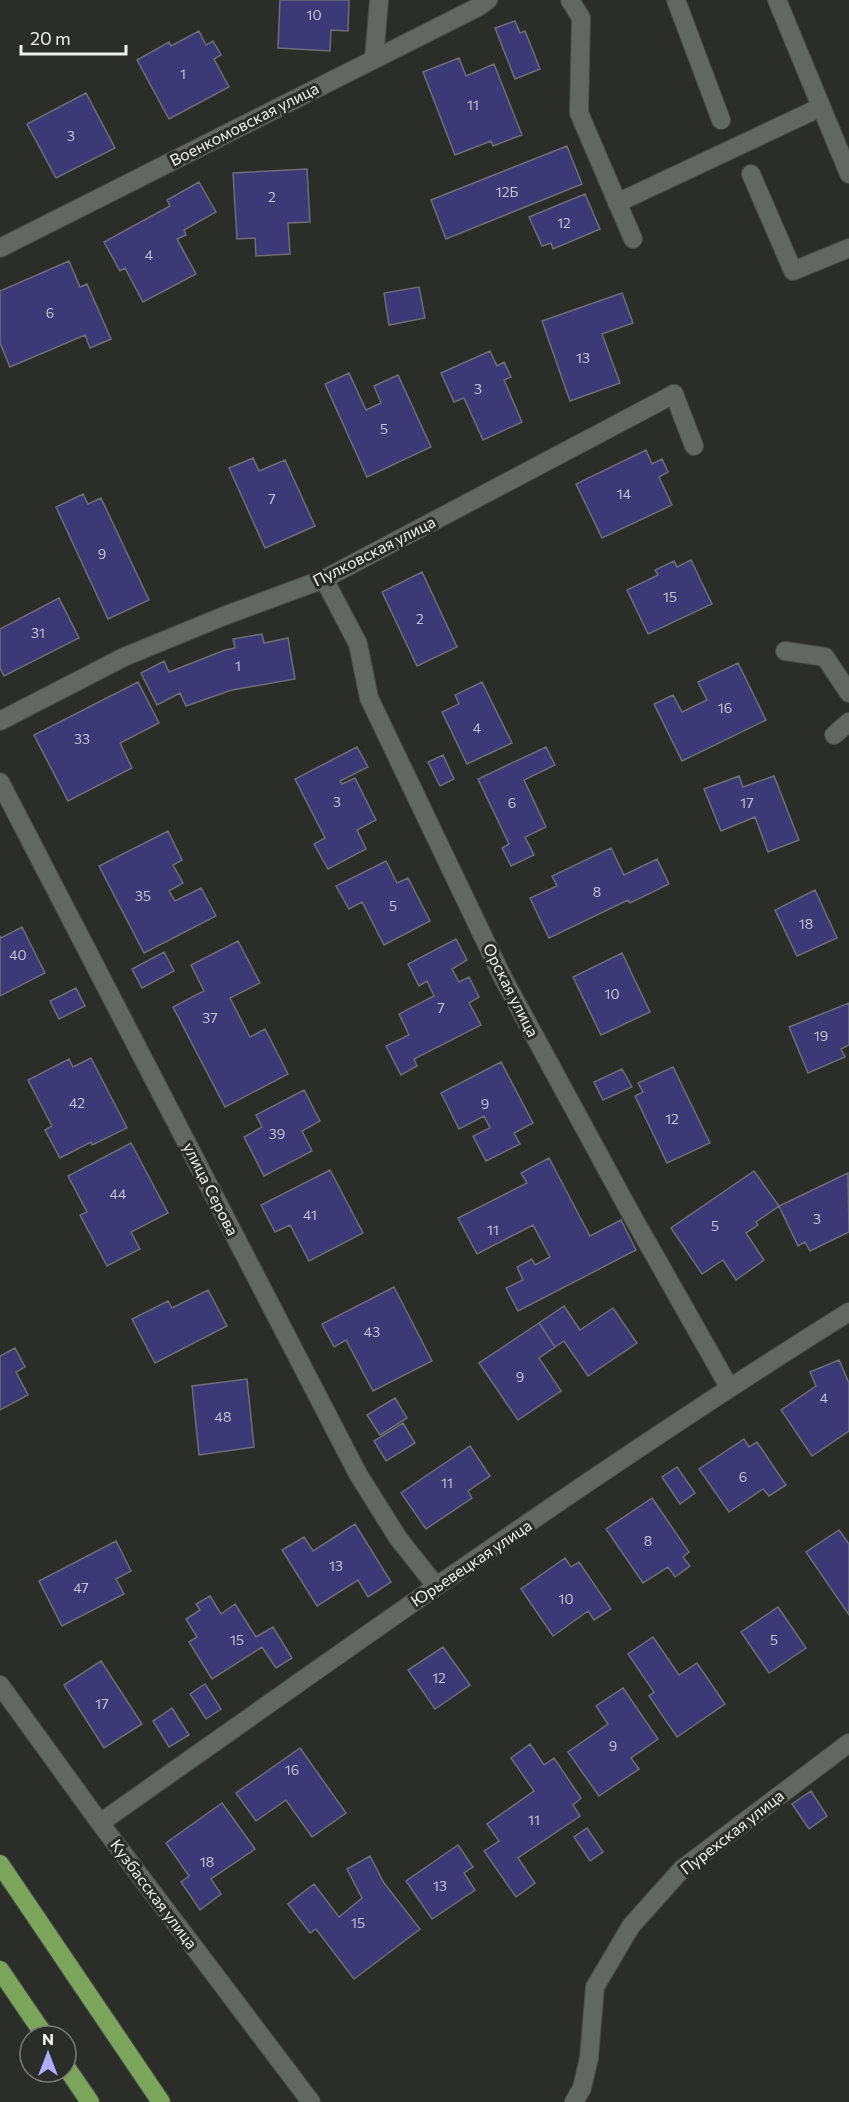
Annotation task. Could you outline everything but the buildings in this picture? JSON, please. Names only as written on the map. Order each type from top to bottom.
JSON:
[{"type":"main road","points":[[0,1864],[161,2102]]},
{"type":"main road","points":[[0,1970],[37,2024]]},
{"type":"main road","points":[[78,2084],[90,2102]]},
{"type":"street","points":[[374,59],[379,0]]},
{"type":"street","name":"Военкомовская улица","points":[[0,248],[488,0]]},
{"type":"street","points":[[570,0],[580,18],[579,113],[633,239]]},
{"type":"street","points":[[676,0],[721,120]]},
{"type":"street","points":[[777,0],[849,174]]},
{"type":"street","points":[[617,203],[821,107]]},
{"type":"street","points":[[752,174],[793,271],[849,248]]},
{"type":"street","name":"Пулковская улица","points":[[0,721],[124,657],[224,616],[324,579],[674,394],[694,446]]},
{"type":"street","name":"Орская улица","points":[[324,579],[358,644],[369,698],[502,978],[729,1387]]},
{"type":"street","points":[[785,651],[825,657],[849,693]]},
{"type":"street","points":[[834,735],[849,722]]},
{"type":"street","name":"улица Серова","points":[[0,782],[358,1474],[398,1538],[436,1586]]},
{"type":"street","name":"Юрьевецкая улица","points":[[100,1823],[436,1586],[729,1387],[849,1312]]},
{"type":"street","name":"Кузбасская улица","points":[[0,1684],[100,1823],[311,2102]]},
{"type":"street","name":"Пурехская улица","points":[[574,2102],[582,2088],[589,2058],[595,1987],[631,1926],[682,1869],[849,1743]]}]
